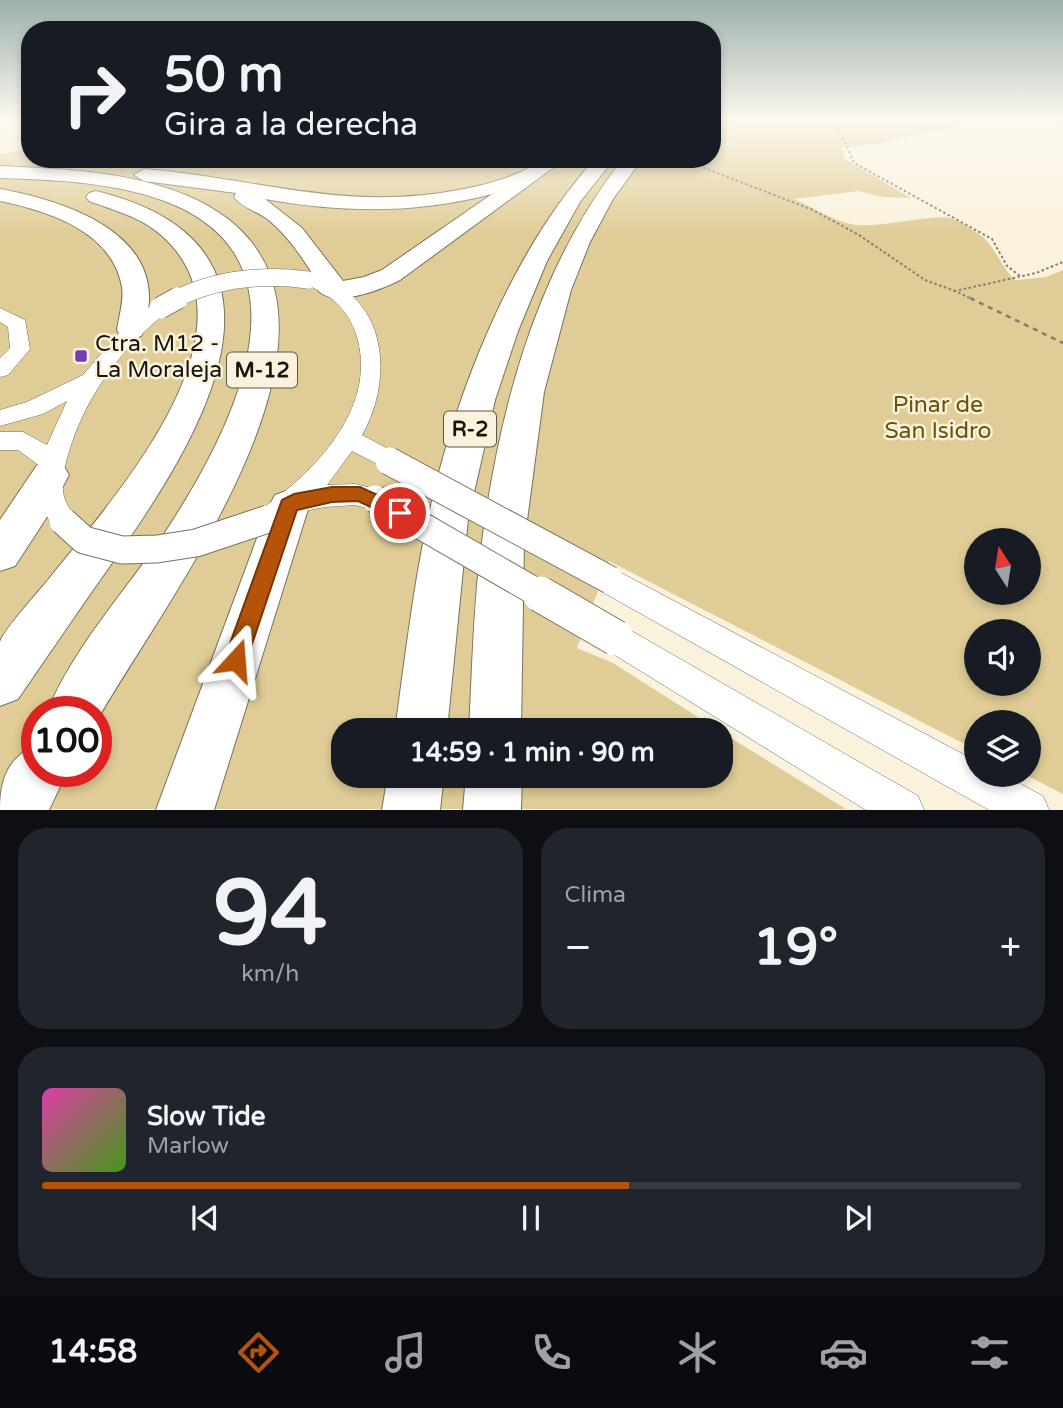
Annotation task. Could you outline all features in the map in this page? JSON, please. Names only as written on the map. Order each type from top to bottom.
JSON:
[{"type":"highway","points":[[116,173],[207,187],[262,205],[293,228],[331,282],[332,289],[382,280],[544,168]]},
{"type":"highway","name":"R-2","points":[[424,718],[449,518],[478,398],[528,270],[547,232],[580,186],[597,168]]},
{"type":"highway","name":"R-2","points":[[496,718],[503,545],[526,405],[549,313],[580,235],[603,196],[626,168]]},
{"type":"highway","points":[[0,172],[20,170],[116,173],[205,180],[316,201],[375,205],[454,198],[531,177]]},
{"type":"highway","name":"M-12","points":[[0,172],[97,179],[157,192],[184,202],[217,222],[245,248],[265,291],[268,319],[262,369],[251,406],[228,460],[195,520],[83,696]]},
{"type":"highway","name":"M-12","points":[[0,184],[54,189],[127,206],[167,228],[183,242],[202,270],[211,295],[210,345],[186,416],[119,521],[0,681]]},
{"type":"highway","points":[[0,195],[31,201],[70,215],[106,239],[127,265],[133,280],[136,291],[131,330]]},
{"type":"highway","points":[[0,553],[31,509],[52,468]]},
{"type":"highway","points":[[185,810],[284,509]]},
{"type":"highway","points":[[503,545],[509,718]]},
{"type":"highway","points":[[18,810],[31,787]]},
{"type":"highway","points":[[411,810],[414,788]]},
{"type":"highway","points":[[492,810],[493,788]]},
{"type":"highway","points":[[511,788],[512,810]]},
{"type":"street","points":[[284,509],[315,482],[348,439],[370,388],[373,361],[369,336],[354,308],[332,289],[308,280],[263,275],[222,281],[190,291],[160,308],[131,330],[87,382],[76,401],[52,468],[51,499],[62,521],[84,540],[122,550],[158,549],[196,543],[284,509],[332,494],[360,494],[375,499],[616,638],[904,810]]},
{"type":"street","points":[[0,314],[18,324],[20,349],[0,370]]},
{"type":"street","points":[[0,418],[34,408],[87,382]]},
{"type":"street","points":[[348,439],[1029,810]]},
{"type":"street","points":[[0,441],[23,441],[52,468]]},
{"type":"path","points":[[851,159],[854,163],[992,239],[1007,266],[1020,276]]},
{"type":"path","points":[[704,168],[813,210],[859,235],[925,280],[955,291],[1063,343]]},
{"type":"path","points":[[955,291],[1020,276],[1063,261]]},
{"type":"green space","name":"Pinar de San Isidro","points":[[0,159],[21,159],[21,168],[721,168],[721,159],[845,159],[911,198],[883,197],[859,191],[794,199],[850,224],[880,224],[944,217],[954,219],[985,239],[1015,280],[1046,277],[1063,270],[1063,794],[1041,783],[1041,710],[964,710],[964,744],[609,561],[577,648],[613,663],[699,718],[331,718],[331,788],[733,788],[733,739],[846,809],[0,809]]},
{"type":"place","name":"Ctra. M12 - La Moraleja","points":[[81,356]]},
{"type":"route","points":[[236,660],[289,506],[294,502],[332,494],[360,494],[400,513]]}]
